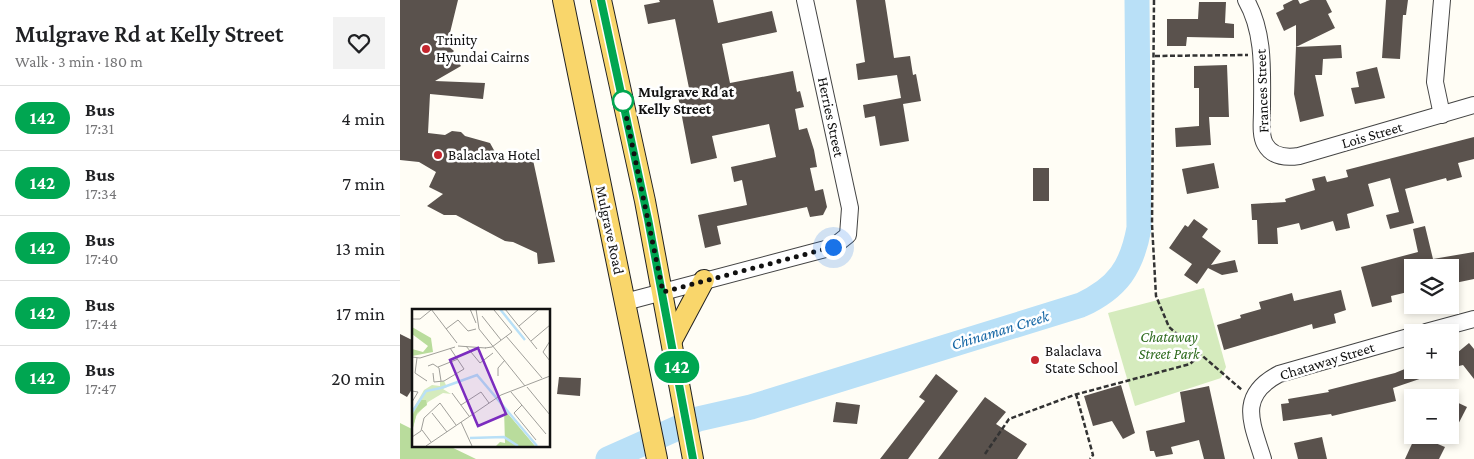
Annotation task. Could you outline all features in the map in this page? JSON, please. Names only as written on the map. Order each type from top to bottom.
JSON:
[{"type":"main road","name":"Mulgrave Road","points":[[563,0],[656,456]]},
{"type":"main road","points":[[601,0],[663,292],[693,459]]},
{"type":"main road","points":[[672,340],[704,280]]},
{"type":"street","name":"Herries Street","points":[[704,280],[833,247],[848,235],[850,208],[806,0]]},
{"type":"street","points":[[1442,0],[1435,82],[1442,115]]},
{"type":"street","name":"Frances Street","points":[[1251,1],[1262,55],[1262,130],[1264,144],[1270,152]]},
{"type":"street","name":"Lois Street","points":[[1270,152],[1280,156],[1299,156],[1474,105]]},
{"type":"street","points":[[625,302],[704,280]]},
{"type":"street","points":[[1456,324],[1474,319]]},
{"type":"street","name":"Chataway Street","points":[[1252,399],[1262,385],[1278,374],[1404,338]]},
{"type":"street","points":[[1252,399],[1250,414],[1263,459]]},
{"type":"path","points":[[1154,0],[1152,224],[1156,296],[1170,326],[1200,355],[1252,399]]},
{"type":"path","points":[[1154,56],[1262,55]]},
{"type":"path","points":[[985,454],[1009,419],[1076,394],[1190,364],[1200,355]]},
{"type":"path","points":[[1076,394],[1093,455],[1090,459]]},
{"type":"green space","name":"Chataway Street Park","points":[[1204,288],[1226,367],[1221,378],[1135,406],[1108,313]]},
{"type":"green space","points":[[400,423],[412,429],[412,446],[449,446],[476,459],[400,459]]},
{"type":"building","points":[[400,0],[458,0],[447,45],[454,51],[452,53],[461,66],[435,81],[485,83],[483,99],[430,94],[428,133],[445,135],[452,131],[461,132],[465,136],[490,143],[495,152],[517,163],[529,157],[533,160],[555,262],[538,264],[537,253],[513,242],[505,241],[456,215],[444,215],[427,206],[443,194],[429,187],[436,172],[419,162],[400,160]]},
{"type":"building","points":[[659,0],[713,0],[718,23],[772,11],[777,32],[722,44],[730,83],[793,71],[797,92],[800,91],[804,107],[795,109],[799,130],[807,128],[814,150],[817,167],[810,168],[815,191],[823,189],[827,207],[823,215],[810,217],[807,207],[717,226],[721,244],[705,248],[698,215],[747,205],[742,180],[734,182],[731,167],[776,157],[769,124],[712,136],[717,158],[691,164],[678,96],[690,93],[675,19],[648,24],[644,5],[660,2]]},
{"type":"building","points":[[856,0],[885,0],[894,58],[910,56],[913,75],[916,74],[921,101],[903,104],[909,141],[880,146],[875,116],[865,118],[863,105],[901,98],[897,75],[858,80],[856,64],[865,62]]},
{"type":"building","points":[[1293,0],[1298,0],[1300,4],[1310,0],[1326,0],[1332,12],[1328,14],[1335,28],[1296,47],[1296,25],[1284,31],[1276,13],[1284,9],[1283,5]]},
{"type":"building","points":[[1386,0],[1408,0],[1406,15],[1403,15],[1400,59],[1382,58]]},
{"type":"building","points":[[1199,2],[1226,2],[1225,23],[1234,24],[1234,38],[1187,37],[1186,46],[1167,46],[1167,19],[1198,19]]},
{"type":"building","points":[[1341,45],[1342,58],[1323,59],[1322,75],[1315,75],[1324,116],[1300,122],[1294,94],[1296,47]]},
{"type":"building","points":[[1227,65],[1229,117],[1209,117],[1211,145],[1176,147],[1175,128],[1199,126],[1199,88],[1194,88],[1194,66]]},
{"type":"building","points":[[1377,67],[1385,98],[1355,104],[1351,88],[1359,87],[1356,72]]},
{"type":"building","points":[[1474,137],[1474,159],[1458,163],[1462,177],[1447,181],[1446,178],[1405,189],[1414,223],[1390,229],[1386,215],[1399,212],[1390,178],[1368,184],[1374,206],[1347,214],[1350,228],[1336,231],[1333,221],[1301,230],[1299,223],[1277,228],[1278,244],[1258,244],[1257,220],[1252,220],[1251,204],[1286,202],[1285,199],[1315,190],[1312,179],[1325,176],[1327,182],[1348,177],[1346,170]]},
{"type":"building","points":[[1214,163],[1219,188],[1187,194],[1182,169]]},
{"type":"building","points":[[1033,168],[1049,168],[1049,201],[1033,201]]},
{"type":"building","points":[[1194,219],[1208,229],[1202,237],[1221,251],[1211,265],[1235,260],[1238,272],[1222,275],[1208,268],[1197,284],[1184,275],[1192,264],[1169,248],[1185,225],[1188,227]]},
{"type":"building","points":[[1425,226],[1433,259],[1404,259],[1404,293],[1391,296],[1392,302],[1372,307],[1361,267],[1418,252],[1413,229]]},
{"type":"building","points":[[1474,252],[1474,279],[1459,282],[1459,259],[1433,259]]},
{"type":"building","points":[[1341,290],[1346,310],[1334,314],[1336,323],[1313,329],[1312,324],[1224,350],[1217,325],[1241,318],[1240,315],[1261,309],[1259,302],[1292,293],[1294,301]]},
{"type":"building","points":[[400,334],[412,340],[412,389],[407,397],[400,393]]},
{"type":"building","points":[[1469,343],[1474,349],[1474,379],[1463,365],[1459,366],[1459,351]]},
{"type":"building","points":[[1404,369],[1404,379],[1419,379],[1393,388],[1396,401],[1332,416],[1331,414],[1283,421],[1281,404],[1289,403],[1288,399],[1329,392],[1328,390]]},
{"type":"building","points":[[936,374],[958,391],[908,459],[880,459],[925,401],[919,397]]},
{"type":"building","points":[[559,377],[581,378],[580,396],[557,394]]},
{"type":"building","points":[[1121,385],[1135,433],[1123,439],[1112,421],[1093,426],[1084,396]]},
{"type":"building","points":[[1209,386],[1225,459],[1204,459],[1199,440],[1171,447],[1173,454],[1156,457],[1154,451],[1150,451],[1146,431],[1185,422],[1180,392]]},
{"type":"building","points":[[985,397],[1006,412],[996,424],[1027,444],[1017,459],[938,459]]},
{"type":"building","points":[[836,402],[860,405],[857,424],[833,422]]},
{"type":"building","points":[[1459,403],[1467,407],[1459,423]]},
{"type":"building","points":[[1322,437],[1327,459],[1298,459],[1294,443]]},
{"type":"building","points":[[1412,444],[1438,444],[1445,447],[1439,459],[1405,459]]},
{"type":"waterway","name":"Chinaman Creek","points":[[608,459],[698,419],[751,407],[1081,305],[1105,291],[1121,275],[1127,265],[1139,228],[1137,0]]},
{"type":"bus line","name":"142","points":[[601,0],[648,219],[693,459]]},
{"type":"place","name":"Trinity Hyundai Cairns","points":[[426,49]]},
{"type":"place","name":"Mulgrave Rd at Kelly Street","points":[[623,101]]},
{"type":"place","name":"Balaclava Hotel","points":[[438,155]]},
{"type":"place","name":"Balaclava State School","points":[[1035,360]]},
{"type":"route","points":[[623,101],[663,292],[781,259],[833,247]]}]
